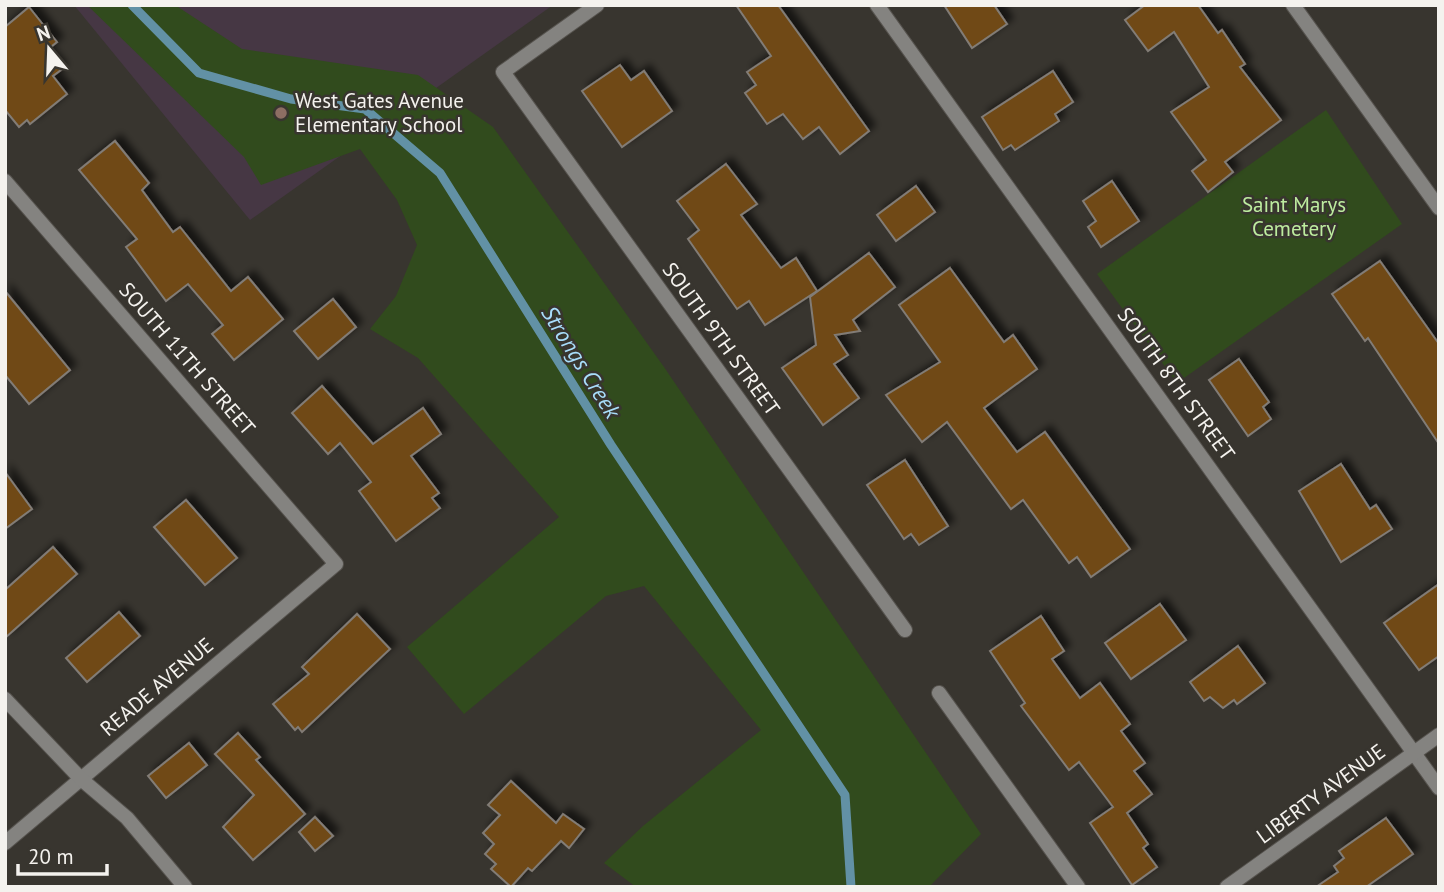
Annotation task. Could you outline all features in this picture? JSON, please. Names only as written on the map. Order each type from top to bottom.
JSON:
[{"type":"street","name":"SOUTH 9TH STREET","points":[[597,5],[503,72],[905,630]]},
{"type":"street","name":"SOUTH 8TH STREET","points":[[877,5],[1439,788]]},
{"type":"street","points":[[1293,5],[1439,208]]},
{"type":"street","name":"SOUTH 11TH STREET","points":[[5,181],[336,564]]},
{"type":"street","name":"READE AVENUE","points":[[5,843],[336,564]]},
{"type":"street","points":[[939,693],[1078,887]]},
{"type":"street","points":[[5,699],[81,779],[127,818],[185,887]]},
{"type":"street","name":"LIBERTY AVENUE","points":[[1227,887],[1439,735]]},
{"type":"shaded area","name":"West Gates Avenue Elementary School","points":[[74,5],[553,5],[250,220]]},
{"type":"green space","points":[[87,5],[175,5],[242,49],[418,75],[493,127],[664,367],[981,834],[929,887],[636,887],[604,863],[643,826],[761,730],[644,586],[606,596],[464,714],[407,647],[559,517],[418,358],[370,329],[396,296],[417,245],[397,200],[360,149],[261,185],[244,157]]},
{"type":"green space","name":"Saint Marys Cemetery","points":[[1326,110],[1402,224],[1177,383],[1097,274]]},
{"type":"building","points":[[736,5],[778,5],[869,131],[840,154],[819,127],[803,139],[783,114],[767,124],[745,93],[756,85],[747,72],[771,56]]},
{"type":"building","points":[[944,5],[994,5],[1007,24],[972,48]]},
{"type":"building","points":[[1145,5],[1198,5],[1218,33],[1222,30],[1245,64],[1240,67],[1281,120],[1225,162],[1233,172],[1208,192],[1192,171],[1206,160],[1171,112],[1209,87],[1174,32],[1148,51],[1125,20]]},
{"type":"building","points":[[29,7],[57,42],[46,51],[61,70],[53,76],[67,94],[30,124],[27,120],[19,127],[5,110],[5,27]]},
{"type":"building","points":[[620,65],[631,80],[644,71],[672,111],[622,147],[582,91]]},
{"type":"building","points":[[1053,71],[1073,102],[1055,114],[1059,121],[1015,150],[1011,145],[1003,150],[982,117]]},
{"type":"building","points":[[115,141],[149,183],[142,190],[173,232],[180,227],[231,291],[248,277],[283,319],[234,360],[212,334],[223,325],[188,284],[166,301],[126,247],[137,239],[79,170]]},
{"type":"building","points":[[726,164],[757,204],[741,215],[781,268],[796,258],[817,291],[765,325],[749,301],[737,309],[688,239],[699,230],[677,201]]},
{"type":"building","points":[[1112,181],[1139,221],[1101,247],[1088,227],[1096,221],[1083,201]]},
{"type":"building","points":[[916,186],[935,212],[896,241],[877,215]]},
{"type":"building","points":[[869,253],[895,287],[853,320],[860,331],[835,335],[848,355],[834,364],[859,398],[823,425],[782,368],[816,345],[810,297]]},
{"type":"building","points":[[1380,261],[1439,344],[1439,444],[1368,338],[1365,341],[1332,294]]},
{"type":"building","points":[[950,268],[1004,342],[1013,335],[1037,369],[984,408],[1017,452],[1045,432],[1130,549],[1091,577],[1077,557],[1069,563],[1023,500],[1011,509],[947,422],[922,442],[886,395],[940,362],[899,305]]},
{"type":"building","points":[[5,291],[70,370],[29,404],[5,375]]},
{"type":"building","points":[[333,299],[356,327],[318,359],[294,331]]},
{"type":"building","points":[[1239,359],[1269,402],[1263,407],[1271,419],[1248,436],[1209,380]]},
{"type":"building","points":[[322,386],[373,444],[423,408],[441,434],[411,456],[439,493],[432,498],[440,508],[396,541],[359,491],[371,482],[340,443],[328,454],[292,413]]},
{"type":"building","points":[[905,460],[948,526],[919,545],[911,534],[904,539],[867,485]]},
{"type":"building","points":[[1341,464],[1370,509],[1376,505],[1392,529],[1341,562],[1299,491]]},
{"type":"building","points":[[5,472],[32,509],[5,529]]},
{"type":"building","points":[[186,500],[237,558],[205,585],[154,527]]},
{"type":"building","points":[[53,547],[77,574],[5,638],[5,590]]},
{"type":"building","points":[[1439,584],[1439,656],[1419,670],[1384,623]]},
{"type":"building","points":[[1160,604],[1186,640],[1131,679],[1105,643]]},
{"type":"building","points":[[119,612],[140,636],[87,682],[66,658]]},
{"type":"building","points":[[357,614],[390,649],[302,732],[298,727],[295,730],[273,704],[309,674],[302,667]]},
{"type":"building","points":[[1041,616],[1064,651],[1052,659],[1080,698],[1100,683],[1130,724],[1121,731],[1145,763],[1134,771],[1152,794],[1127,813],[1148,844],[1143,848],[1157,867],[1132,885],[1090,823],[1113,807],[1079,762],[1069,770],[1021,706],[1025,703],[990,651]]},
{"type":"building","points":[[1238,646],[1265,683],[1237,704],[1234,700],[1223,708],[1210,697],[1204,701],[1190,682]]},
{"type":"building","points":[[238,733],[260,757],[256,760],[305,814],[253,860],[223,827],[254,795],[215,754]]},
{"type":"building","points":[[189,743],[207,765],[166,798],[148,776]]},
{"type":"building","points":[[511,781],[556,823],[563,814],[584,829],[569,848],[561,841],[532,871],[528,868],[511,887],[491,869],[496,864],[485,854],[494,844],[483,833],[500,815],[488,805]]},
{"type":"building","points":[[315,817],[333,836],[315,851],[299,832]]},
{"type":"building","points":[[1386,818],[1413,854],[1366,887],[1316,887],[1338,872],[1334,866],[1344,858],[1339,851]]},
{"type":"waterway","name":"Strongs Creek","points":[[132,5],[199,73],[291,99],[365,109],[440,173],[611,445],[845,795],[851,887]]},
{"type":"place","name":"West Gates Avenue Elementary School","points":[[281,113]]}]
